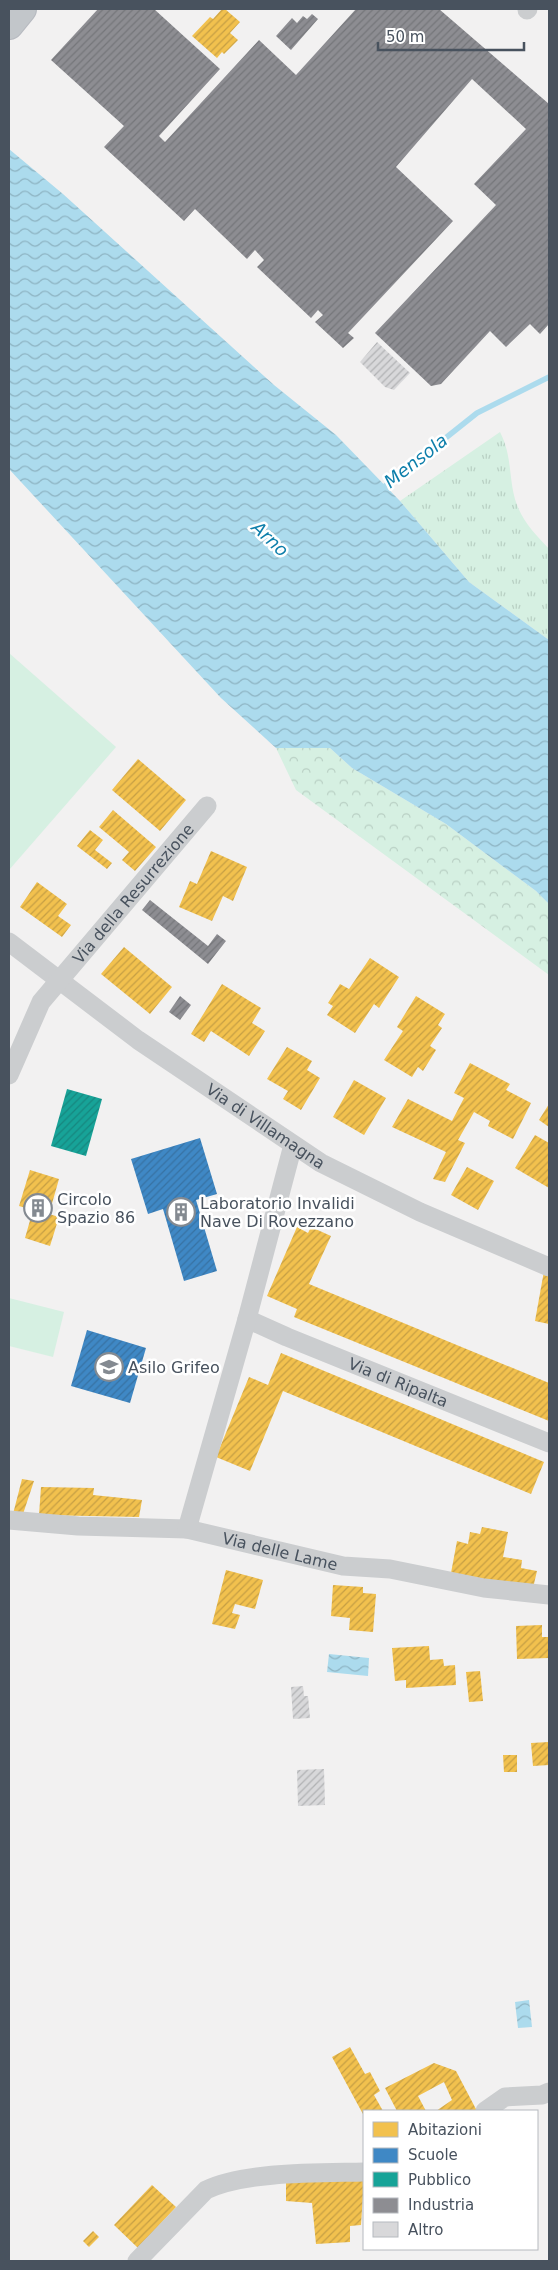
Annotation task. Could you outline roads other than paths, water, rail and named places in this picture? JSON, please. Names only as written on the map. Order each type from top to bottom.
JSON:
[{"type":"highway","points":[[9,25],[22,9]]},
{"type":"street","name":"Via della Resurrezione","points":[[9,1075],[41,1002],[207,806]]},
{"type":"street","name":"Via di Villamagna","points":[[9,942],[138,1040],[293,1145],[361,1184],[549,1267]]},
{"type":"street","points":[[187,1529],[247,1319],[293,1145]]},
{"type":"street","name":"Via di Ripalta","points":[[247,1319],[549,1443]]},
{"type":"street","name":"Via delle Lame","points":[[9,1520],[78,1526],[187,1529],[343,1566],[390,1569],[484,1588],[549,1595]]},
{"type":"street","points":[[486,2110],[505,2096],[542,2095],[549,2092]]},
{"type":"street","points":[[137,2261],[206,2190],[217,2185],[285,2174],[363,2172]]},
{"type":"water","name":"Arno","points":[[9,149],[63,194],[274,385],[336,435],[400,501],[469,582],[549,640],[549,904],[536,891],[446,824],[352,768],[330,748],[276,748],[221,698],[9,469]]},
{"type":"water","points":[[329,1654],[369,1658],[368,1676],[327,1672]]},
{"type":"water","points":[[529,2000],[532,2027],[518,2028],[515,2002]]},
{"type":"waterway","name":"Mensola","points":[[379,491],[477,413],[549,377]]},
{"type":"place","name":"Circolo Spazio 86","points":[[38,1208]]},
{"type":"place","name":"Laboratorio Invalidi Nave Di Rovezzano","points":[[181,1212]]},
{"type":"place","name":"Asilo Grifeo","points":[[109,1367]]}]
